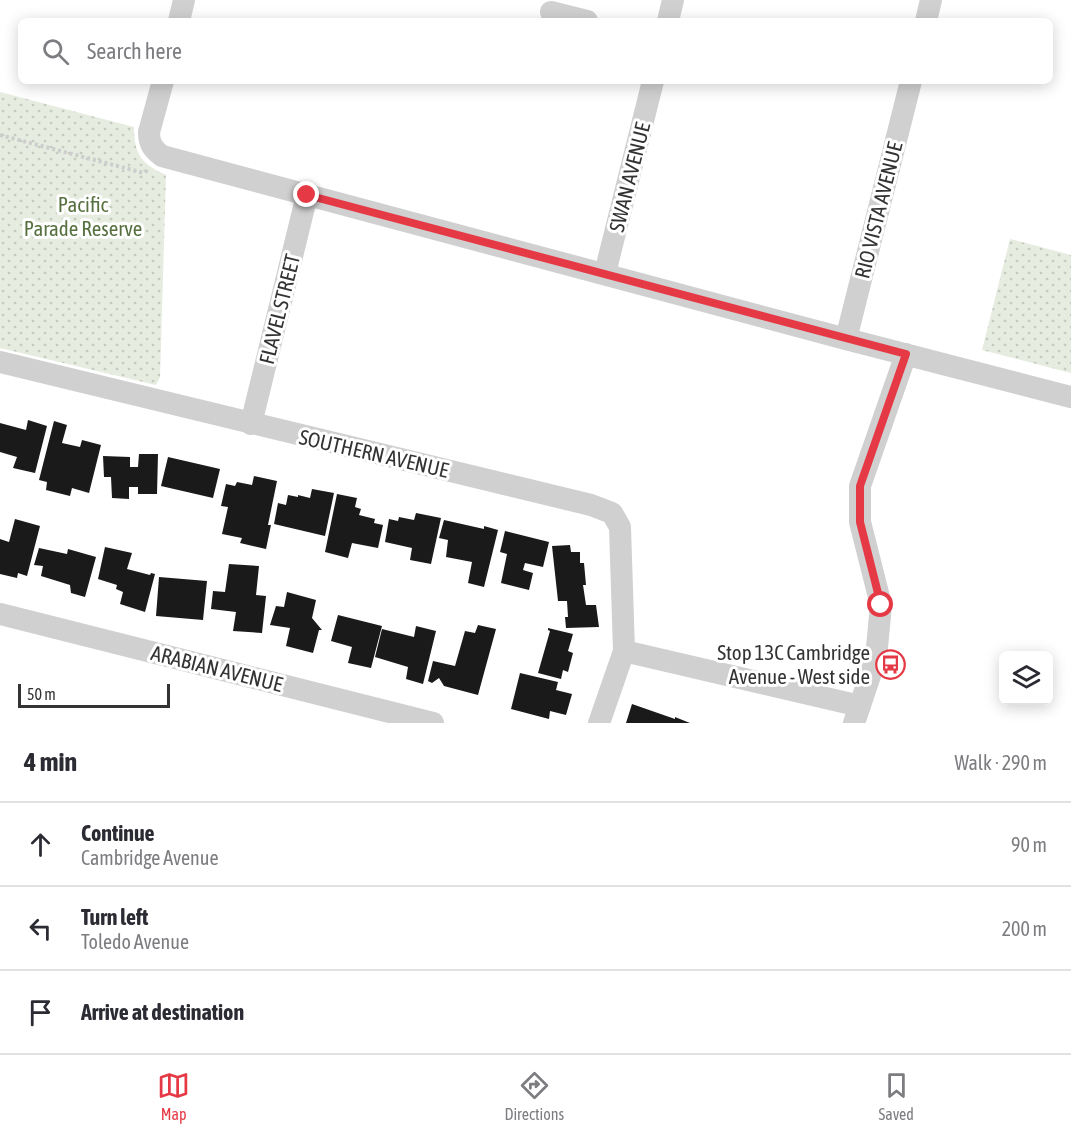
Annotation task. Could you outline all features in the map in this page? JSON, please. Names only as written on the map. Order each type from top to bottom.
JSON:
[{"type":"street","points":[[180,18],[184,0]]},
{"type":"street","points":[[669,18],[673,0]]},
{"type":"street","points":[[927,18],[932,0]]},
{"type":"street","points":[[551,12],[575,18]]},
{"type":"street","points":[[162,84],[149,132],[149,140],[153,149],[162,156],[1071,397]]},
{"type":"street","name":"SWAN AVENUE","points":[[605,273],[652,84]]},
{"type":"street","name":"RIO VISTA AVENUE","points":[[846,339],[910,84]]},
{"type":"street","name":"FLAVEL STREET","points":[[251,424],[307,195]]},
{"type":"street","points":[[599,723],[624,651],[857,714],[876,658],[881,605],[860,522],[860,486],[906,354]]},
{"type":"street","name":"SOUTHERN AVENUE","points":[[0,362],[591,505],[612,513],[620,527],[624,651]]},
{"type":"street","name":"ARABIAN AVENUE","points":[[0,614],[433,723]]},
{"type":"path","points":[[0,135],[144,173],[162,156]]},
{"type":"green space","name":"Pacific Parade Reserve","points":[[0,92],[134,127],[134,137],[141,157],[151,167],[166,175],[160,377],[156,385],[0,348]]},
{"type":"green space","points":[[1010,239],[1071,255],[1071,373],[982,350]]},
{"type":"building","points":[[28,420],[47,426],[35,473],[13,468],[17,457],[0,452],[0,423],[26,430]]},
{"type":"building","points":[[54,421],[67,425],[62,443],[80,447],[82,440],[101,445],[89,493],[72,488],[70,496],[46,490],[47,482],[39,480]]},
{"type":"building","points":[[139,454],[158,454],[157,494],[138,494],[138,487],[129,487],[129,499],[112,498],[111,477],[104,477],[103,456],[130,457],[130,467],[138,467]]},
{"type":"building","points":[[168,457],[220,469],[213,498],[161,486]]},
{"type":"building","points":[[254,476],[277,481],[268,525],[271,525],[266,549],[240,543],[242,538],[222,534],[228,507],[221,506],[226,484],[235,486],[237,482],[252,485]]},
{"type":"building","points":[[312,489],[334,493],[325,536],[274,524],[278,503],[286,505],[288,495],[310,498]]},
{"type":"building","points":[[337,494],[357,498],[355,507],[361,509],[359,515],[375,519],[374,523],[383,525],[378,548],[352,543],[348,558],[325,552]]},
{"type":"building","points":[[416,513],[441,518],[431,564],[410,560],[412,548],[385,542],[389,519],[398,521],[399,517],[414,520]]},
{"type":"building","points":[[15,519],[40,526],[27,576],[18,573],[17,578],[0,574],[0,539],[9,542]]},
{"type":"building","points":[[444,520],[498,530],[484,587],[468,583],[472,562],[446,557],[448,540],[439,538]]},
{"type":"building","points":[[505,531],[549,542],[543,567],[525,563],[523,570],[533,573],[529,590],[501,583],[507,554],[500,552]]},
{"type":"building","points":[[570,545],[571,552],[580,552],[580,563],[584,563],[586,585],[583,585],[586,605],[596,605],[599,627],[566,628],[567,601],[558,601],[552,546]]},
{"type":"building","points":[[105,547],[132,553],[127,569],[150,575],[155,574],[145,612],[120,604],[123,592],[116,589],[117,585],[98,579]]},
{"type":"building","points":[[39,548],[67,554],[68,549],[96,557],[85,597],[71,593],[70,585],[41,576],[43,566],[34,565]]},
{"type":"building","points":[[229,564],[259,566],[256,595],[266,596],[262,633],[233,631],[236,612],[211,609],[213,591],[225,592]]},
{"type":"building","points":[[159,577],[207,581],[203,620],[156,616]]},
{"type":"building","points":[[287,592],[316,600],[312,618],[322,630],[319,630],[313,653],[286,646],[290,628],[270,625],[276,606],[284,607]]},
{"type":"building","points":[[338,615],[382,626],[371,668],[348,663],[352,647],[331,641]]},
{"type":"building","points":[[478,625],[496,629],[478,695],[444,686],[439,678],[432,683],[428,681],[433,661],[455,666],[465,631],[475,633]]},
{"type":"building","points":[[416,626],[436,631],[423,684],[406,679],[408,667],[375,657],[382,629],[414,637]]},
{"type":"building","points":[[548,628],[573,634],[568,651],[573,653],[568,672],[563,670],[561,679],[538,673],[550,631]]},
{"type":"building","points":[[520,673],[558,682],[556,690],[572,694],[566,715],[550,711],[549,719],[511,709]]},
{"type":"building","points":[[632,704],[675,719],[675,717],[690,723],[626,723]]},
{"type":"place","name":"Stop 13C Cambridge Avenue - West side","points":[[891,664]]},
{"type":"route","points":[[307,195],[906,354],[860,486],[860,522],[881,605]]}]
